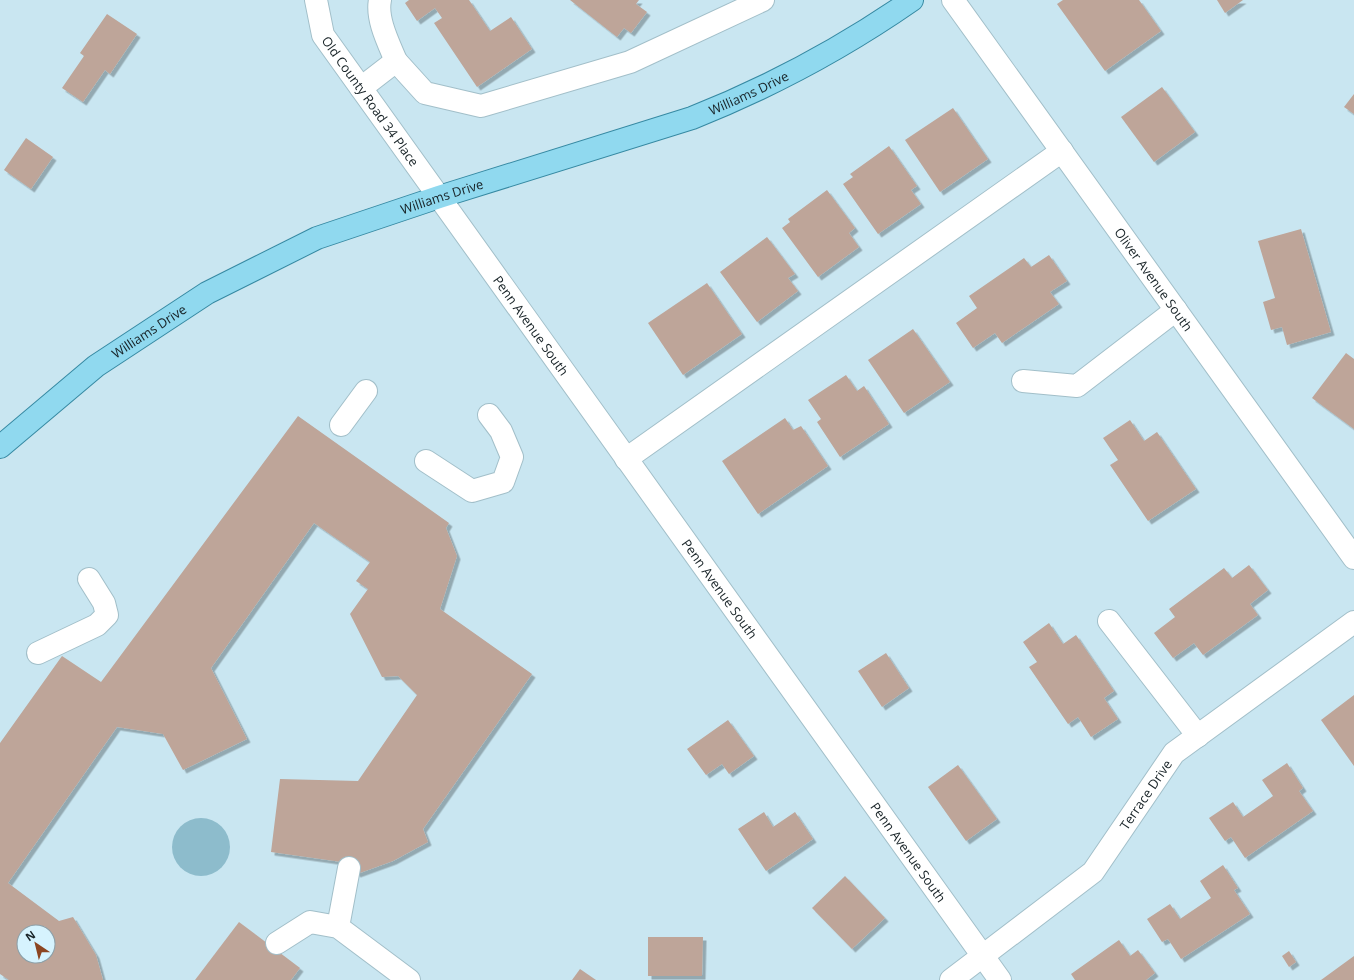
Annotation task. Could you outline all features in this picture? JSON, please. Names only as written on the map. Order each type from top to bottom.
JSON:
[{"type":"main road","name":"Williams Drive","points":[[0,447],[96,366],[207,293],[318,238],[439,197],[692,118],[729,104],[800,70],[912,0]]},
{"type":"street","name":"Old County Road 34 Place","points":[[316,0],[323,35],[439,197]]},
{"type":"street","points":[[380,0],[378,7],[382,23],[396,61],[425,93],[482,106],[630,62],[759,1]]},
{"type":"street","name":"Oliver Avenue South","points":[[953,0],[1354,558]]},
{"type":"street","points":[[361,88],[396,61]]},
{"type":"street","points":[[626,459],[1062,151]]},
{"type":"street","name":"Penn Avenue South","points":[[439,197],[1000,980]]},
{"type":"street","points":[[1023,381],[1077,386],[1176,310]]},
{"type":"street","points":[[341,424],[366,391]]},
{"type":"street","points":[[426,460],[472,491],[503,482],[512,457],[501,431],[489,415]]},
{"type":"street","points":[[38,653],[97,625],[107,615],[104,603],[89,580]]},
{"type":"street","points":[[1109,621],[1198,736]]},
{"type":"street","name":"Terrace Drive","points":[[951,980],[1093,872],[1174,753],[1354,622]]},
{"type":"street","points":[[338,926],[349,868]]},
{"type":"street","points":[[277,943],[310,922],[338,926],[409,980]]},
{"type":"shaded area","points":[[195,818],[207,818],[217,822],[226,831],[230,841],[230,853],[222,868],[207,876],[195,876],[185,872],[176,863],[172,853],[172,841],[176,831],[185,822]]},
{"type":"building","points":[[409,0],[469,0],[490,31],[511,17],[532,49],[477,87],[434,23],[442,18],[435,8],[417,21],[405,3]]},
{"type":"building","points":[[570,0],[639,0],[636,4],[647,12],[631,33],[624,28],[617,37]]},
{"type":"building","points":[[1063,0],[1139,0],[1161,31],[1105,71],[1057,4]]},
{"type":"building","points":[[1217,0],[1243,0],[1225,13]]},
{"type":"building","points":[[107,14],[137,34],[110,74],[105,70],[83,102],[62,88],[84,56],[80,53]]},
{"type":"building","points":[[1162,87],[1195,132],[1154,162],[1121,117]]},
{"type":"building","points":[[1354,94],[1354,114],[1344,107]]},
{"type":"building","points":[[953,108],[988,159],[940,192],[905,140]]},
{"type":"building","points":[[26,138],[53,157],[31,189],[4,170]]},
{"type":"building","points":[[889,146],[917,186],[911,190],[921,204],[878,234],[843,184],[853,177],[850,174]]},
{"type":"building","points":[[827,190],[855,228],[849,233],[859,247],[818,277],[782,228],[790,222],[788,219]]},
{"type":"building","points":[[1301,229],[1331,332],[1287,345],[1282,327],[1271,330],[1263,302],[1275,298],[1258,241]]},
{"type":"building","points":[[767,237],[795,274],[788,278],[798,291],[757,322],[720,272]]},
{"type":"building","points":[[1049,255],[1067,281],[1050,292],[1059,304],[1002,343],[995,333],[973,348],[956,323],[977,308],[969,296],[1024,258],[1031,267]]},
{"type":"building","points":[[707,283],[742,334],[683,375],[648,323]]},
{"type":"building","points":[[913,329],[950,382],[904,413],[868,360]]},
{"type":"building","points":[[1346,353],[1354,359],[1354,429],[1312,398]]},
{"type":"building","points":[[846,375],[857,391],[864,386],[889,424],[840,457],[817,422],[821,419],[808,400]]},
{"type":"building","points":[[298,416],[449,523],[446,528],[457,556],[440,609],[532,674],[423,829],[428,842],[393,861],[357,874],[349,863],[271,852],[280,779],[358,781],[417,695],[398,676],[382,677],[350,614],[368,589],[356,581],[370,562],[314,523],[211,668],[247,739],[183,770],[163,734],[117,727],[8,883],[59,921],[73,917],[96,955],[103,980],[9,980],[0,974],[0,743],[62,656],[101,682]]},
{"type":"building","points":[[785,418],[793,430],[801,426],[828,466],[758,514],[722,461]]},
{"type":"building","points":[[1130,420],[1144,441],[1157,432],[1196,489],[1148,521],[1110,465],[1118,460],[1103,438]]},
{"type":"building","points":[[1249,565],[1268,590],[1250,604],[1258,615],[1203,655],[1194,643],[1173,658],[1154,633],[1175,617],[1169,609],[1224,568],[1232,578]]},
{"type":"building","points":[[1049,623],[1063,644],[1076,635],[1114,691],[1104,698],[1118,719],[1091,737],[1078,717],[1068,724],[1029,667],[1037,662],[1023,642]]},
{"type":"building","points":[[886,653],[909,688],[882,707],[858,671]]},
{"type":"building","points":[[1354,695],[1354,766],[1321,720]]},
{"type":"building","points":[[728,720],[754,756],[729,774],[722,764],[706,775],[687,749]]},
{"type":"building","points":[[1287,763],[1303,788],[1299,791],[1313,811],[1245,858],[1231,837],[1225,841],[1209,818],[1233,802],[1243,817],[1273,796],[1262,780]]},
{"type":"building","points":[[958,765],[997,819],[966,841],[928,787]]},
{"type":"building","points":[[764,812],[773,827],[795,812],[813,839],[766,871],[738,829]]},
{"type":"building","points":[[1223,865],[1238,888],[1234,890],[1250,914],[1181,959],[1168,939],[1162,942],[1147,919],[1170,904],[1180,919],[1211,898],[1200,881]]},
{"type":"building","points":[[845,876],[885,918],[852,949],[812,908]]},
{"type":"building","points":[[239,922],[300,968],[291,980],[195,980]]},
{"type":"building","points":[[648,937],[703,937],[702,976],[648,976]]},
{"type":"building","points":[[1119,940],[1130,956],[1138,950],[1155,973],[1146,980],[1075,980],[1071,974]]},
{"type":"building","points":[[1289,951],[1296,962],[1289,967],[1282,956]]},
{"type":"building","points":[[1354,956],[1354,980],[1321,980]]},
{"type":"building","points":[[580,969],[596,980],[572,980]]}]
